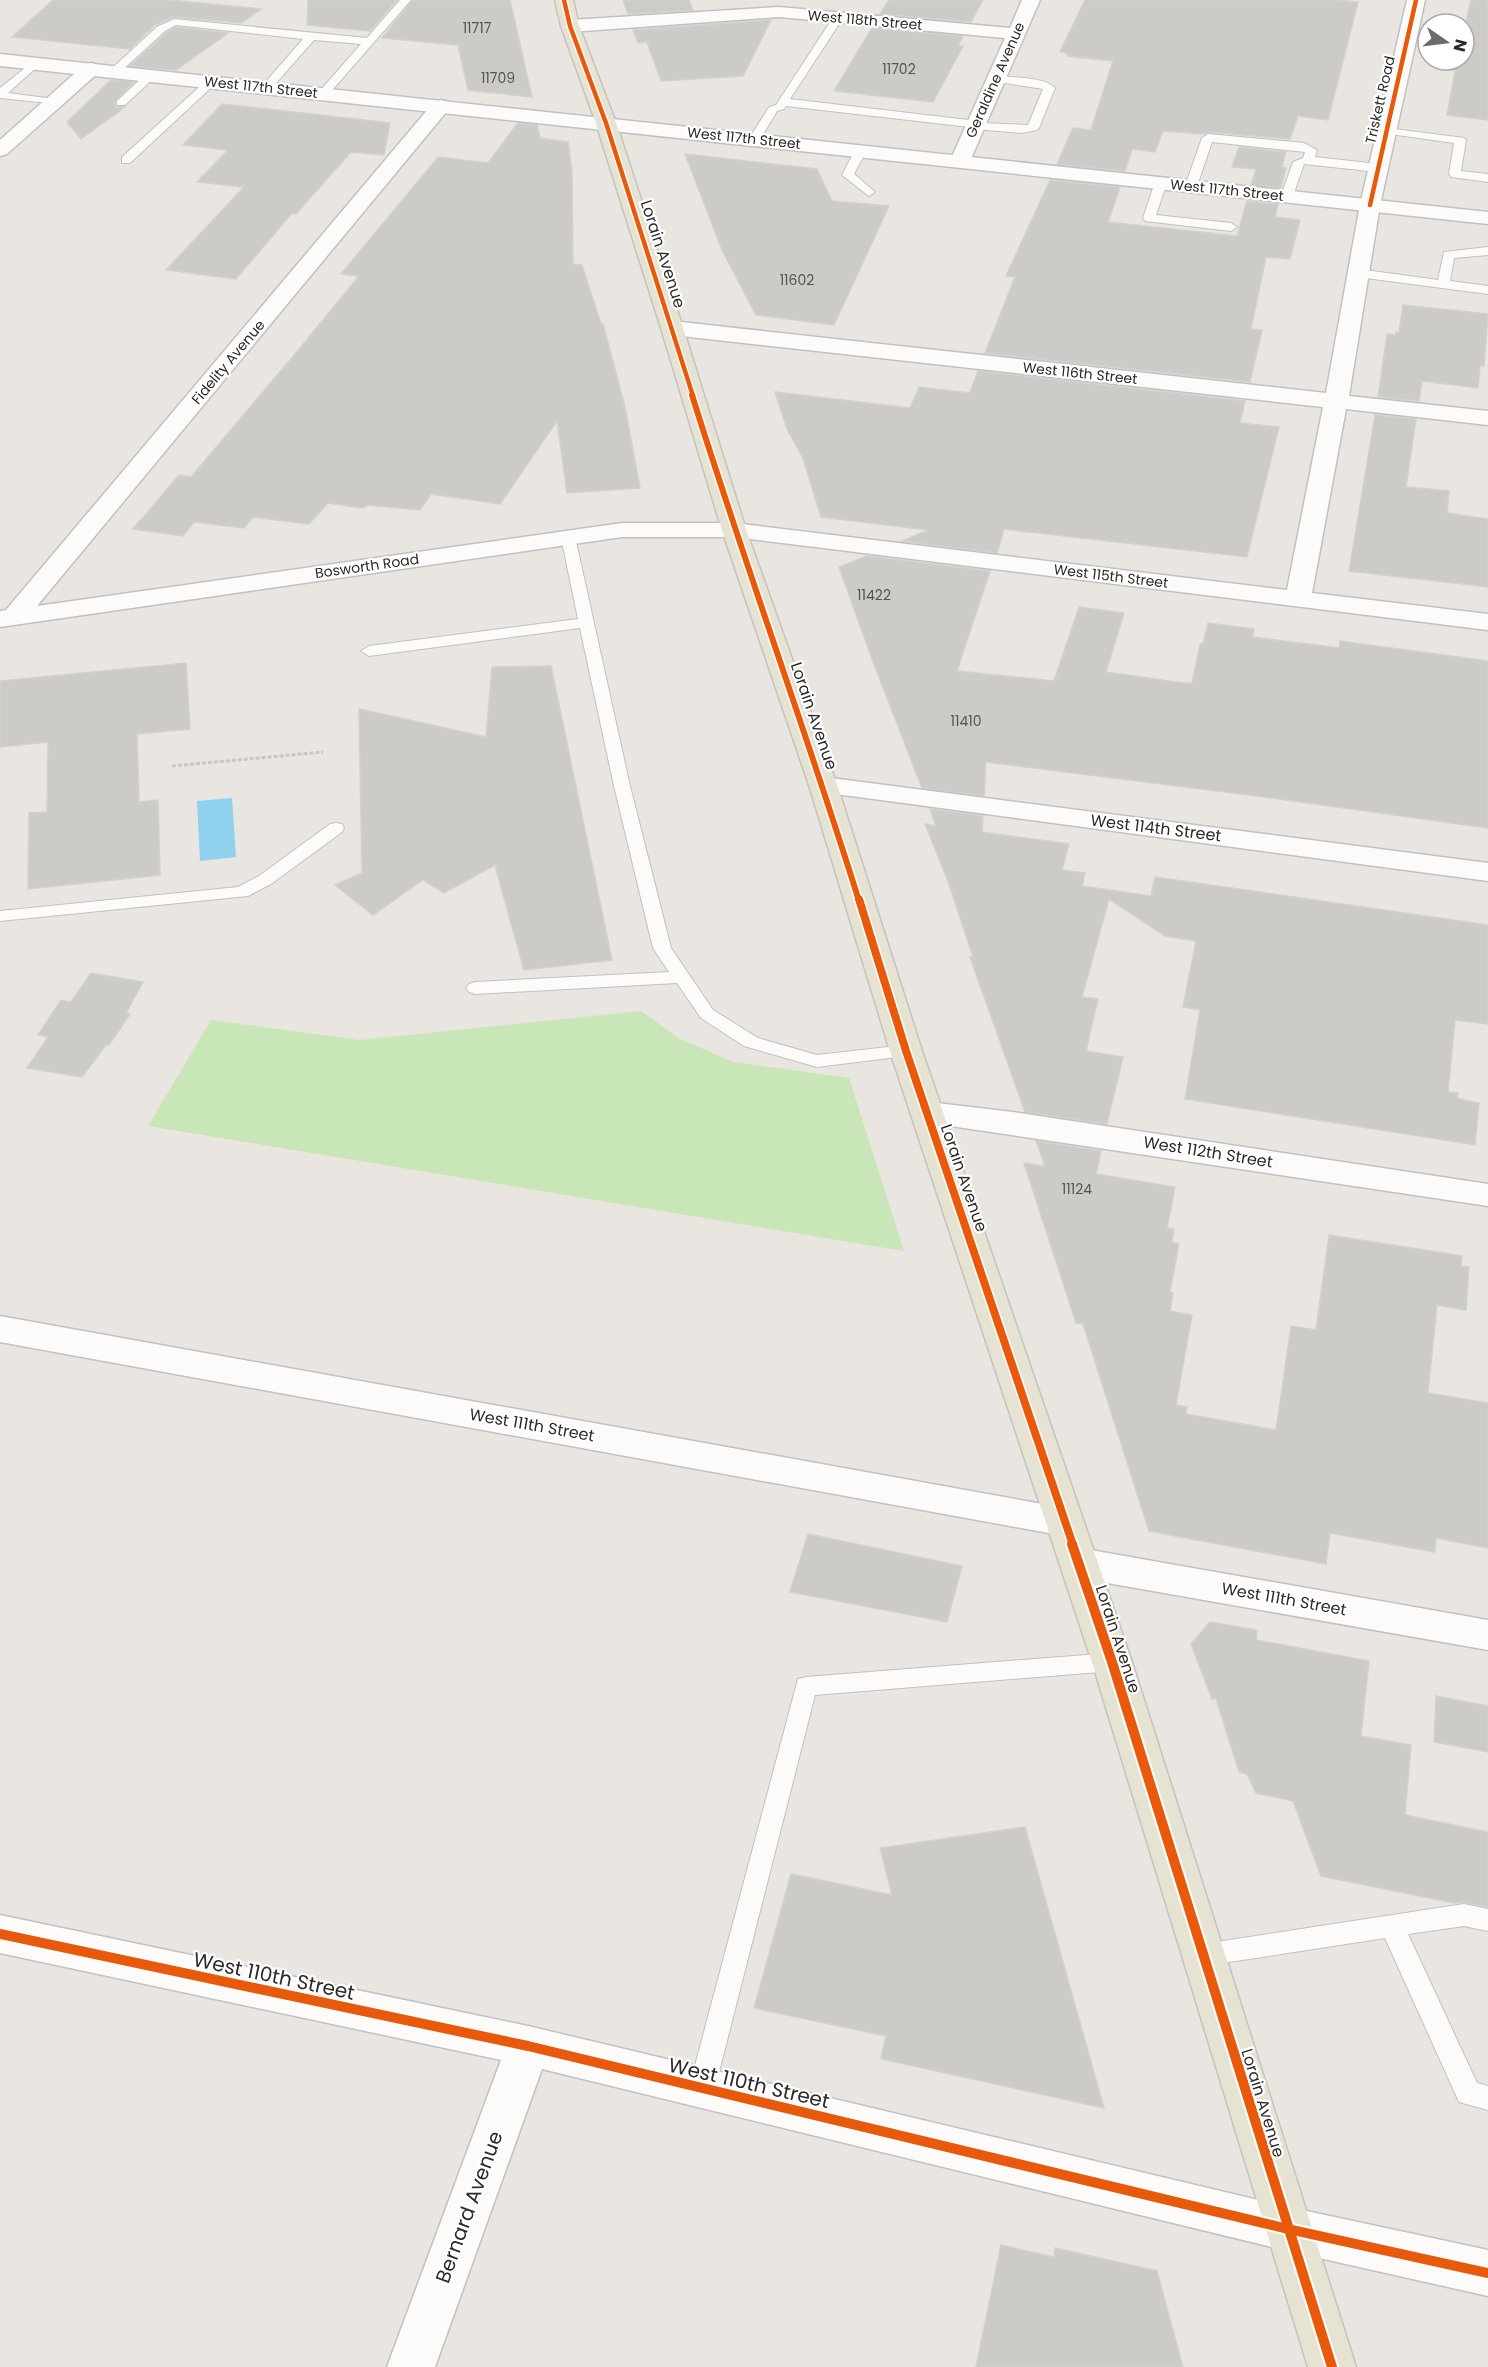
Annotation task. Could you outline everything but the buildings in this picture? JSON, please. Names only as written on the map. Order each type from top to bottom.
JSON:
[{"type":"main road","name":"Lorain Avenue","points":[[564,0],[570,26],[606,123],[672,328],[734,530],[823,785],[906,1051],[1112,1662],[1332,2367]]},
{"type":"street","name":"Geraldine Avenue","points":[[960,161],[1031,0]]},
{"type":"street","name":"Triskett Road","points":[[1298,598],[1336,402],[1370,205],[1416,0]]},
{"type":"street","name":"West 118th Street","points":[[570,26],[779,12],[1016,34]]},
{"type":"street","name":"West 117th Street","points":[[0,60],[1488,218]]},
{"type":"street","points":[[0,150],[91,69]]},
{"type":"street","name":"Fidelity Avenue","points":[[7,618],[441,106]]},
{"type":"street","name":"West 116th Street","points":[[672,328],[1488,418]]},
{"type":"street","name":"Bosworth Road","points":[[7,618],[622,530],[734,530]]},
{"type":"street","name":"West 115th Street","points":[[734,530],[1488,622]]},
{"type":"street","name":"West 114th Street","points":[[823,785],[1488,872]]},
{"type":"street","name":"West 112th Street","points":[[928,1113],[1013,1123],[1488,1195]]},
{"type":"street","name":"West 111th Street","points":[[0,1329],[1065,1522]]},
{"type":"street","name":"West 111th Street","points":[[1079,1563],[1488,1635]]},
{"type":"street","name":"West 110th Street","points":[[0,1934],[528,2046],[1288,2229],[1488,2273]]},
{"type":"street","name":"Bernard Avenue","points":[[411,2367],[528,2046]]},
{"type":"lane","points":[[323,94],[406,0]]},
{"type":"lane","points":[[781,104],[838,18]]},
{"type":"lane","points":[[115,71],[161,29],[174,22],[370,41]]},
{"type":"lane","points":[[266,88],[311,37]]},
{"type":"lane","points":[[2,97],[35,63]]},
{"type":"lane","points":[[121,103],[151,75]]},
{"type":"lane","points":[[781,104],[1021,130],[1033,128],[1049,88],[1043,85],[996,79]]},
{"type":"lane","points":[[126,160],[211,82]]},
{"type":"lane","points":[[2,97],[54,102]]},
{"type":"lane","points":[[760,139],[784,110],[781,104]]},
{"type":"lane","points":[[1387,131],[1460,140],[1455,174],[1488,177]]},
{"type":"lane","points":[[1191,186],[1208,138],[1304,147],[1311,150],[1308,160]]},
{"type":"lane","points":[[861,150],[848,174],[869,192]]},
{"type":"lane","points":[[1287,196],[1299,162],[1308,160],[1378,168]]},
{"type":"lane","points":[[1161,182],[1149,218],[1231,227]]},
{"type":"lane","points":[[1443,285],[1448,255],[1488,251]]},
{"type":"lane","points":[[1358,273],[1488,290]]},
{"type":"lane","points":[[568,537],[622,786],[662,948],[707,1014],[751,1042],[817,1061],[906,1051]]},
{"type":"lane","points":[[369,651],[588,622]]},
{"type":"lane","points":[[0,916],[242,892],[265,880],[336,828]]},
{"type":"lane","points":[[476,988],[682,977]]},
{"type":"lane","points":[[702,2088],[806,1686],[1112,1662]]},
{"type":"lane","points":[[1203,1955],[1464,1915],[1488,1920]]},
{"type":"lane","points":[[1392,1926],[1468,2093],[1488,2098]]},
{"type":"path","points":[[172,766],[323,752]]},
{"type":"green space","points":[[641,1011],[678,1038],[733,1062],[849,1078],[904,1251],[148,1126],[211,1020],[360,1040]]},
{"type":"water","points":[[232,798],[236,857],[200,861],[197,801]]},
{"type":"cycle path","points":[[564,0],[570,26],[606,123],[672,328],[734,530],[823,785],[906,1051],[1112,1662],[1332,2367]]},
{"type":"cycle path","points":[[1370,205],[1416,0]]},
{"type":"cycle path","points":[[0,1934],[528,2046],[1288,2229],[1488,2273]]}]
